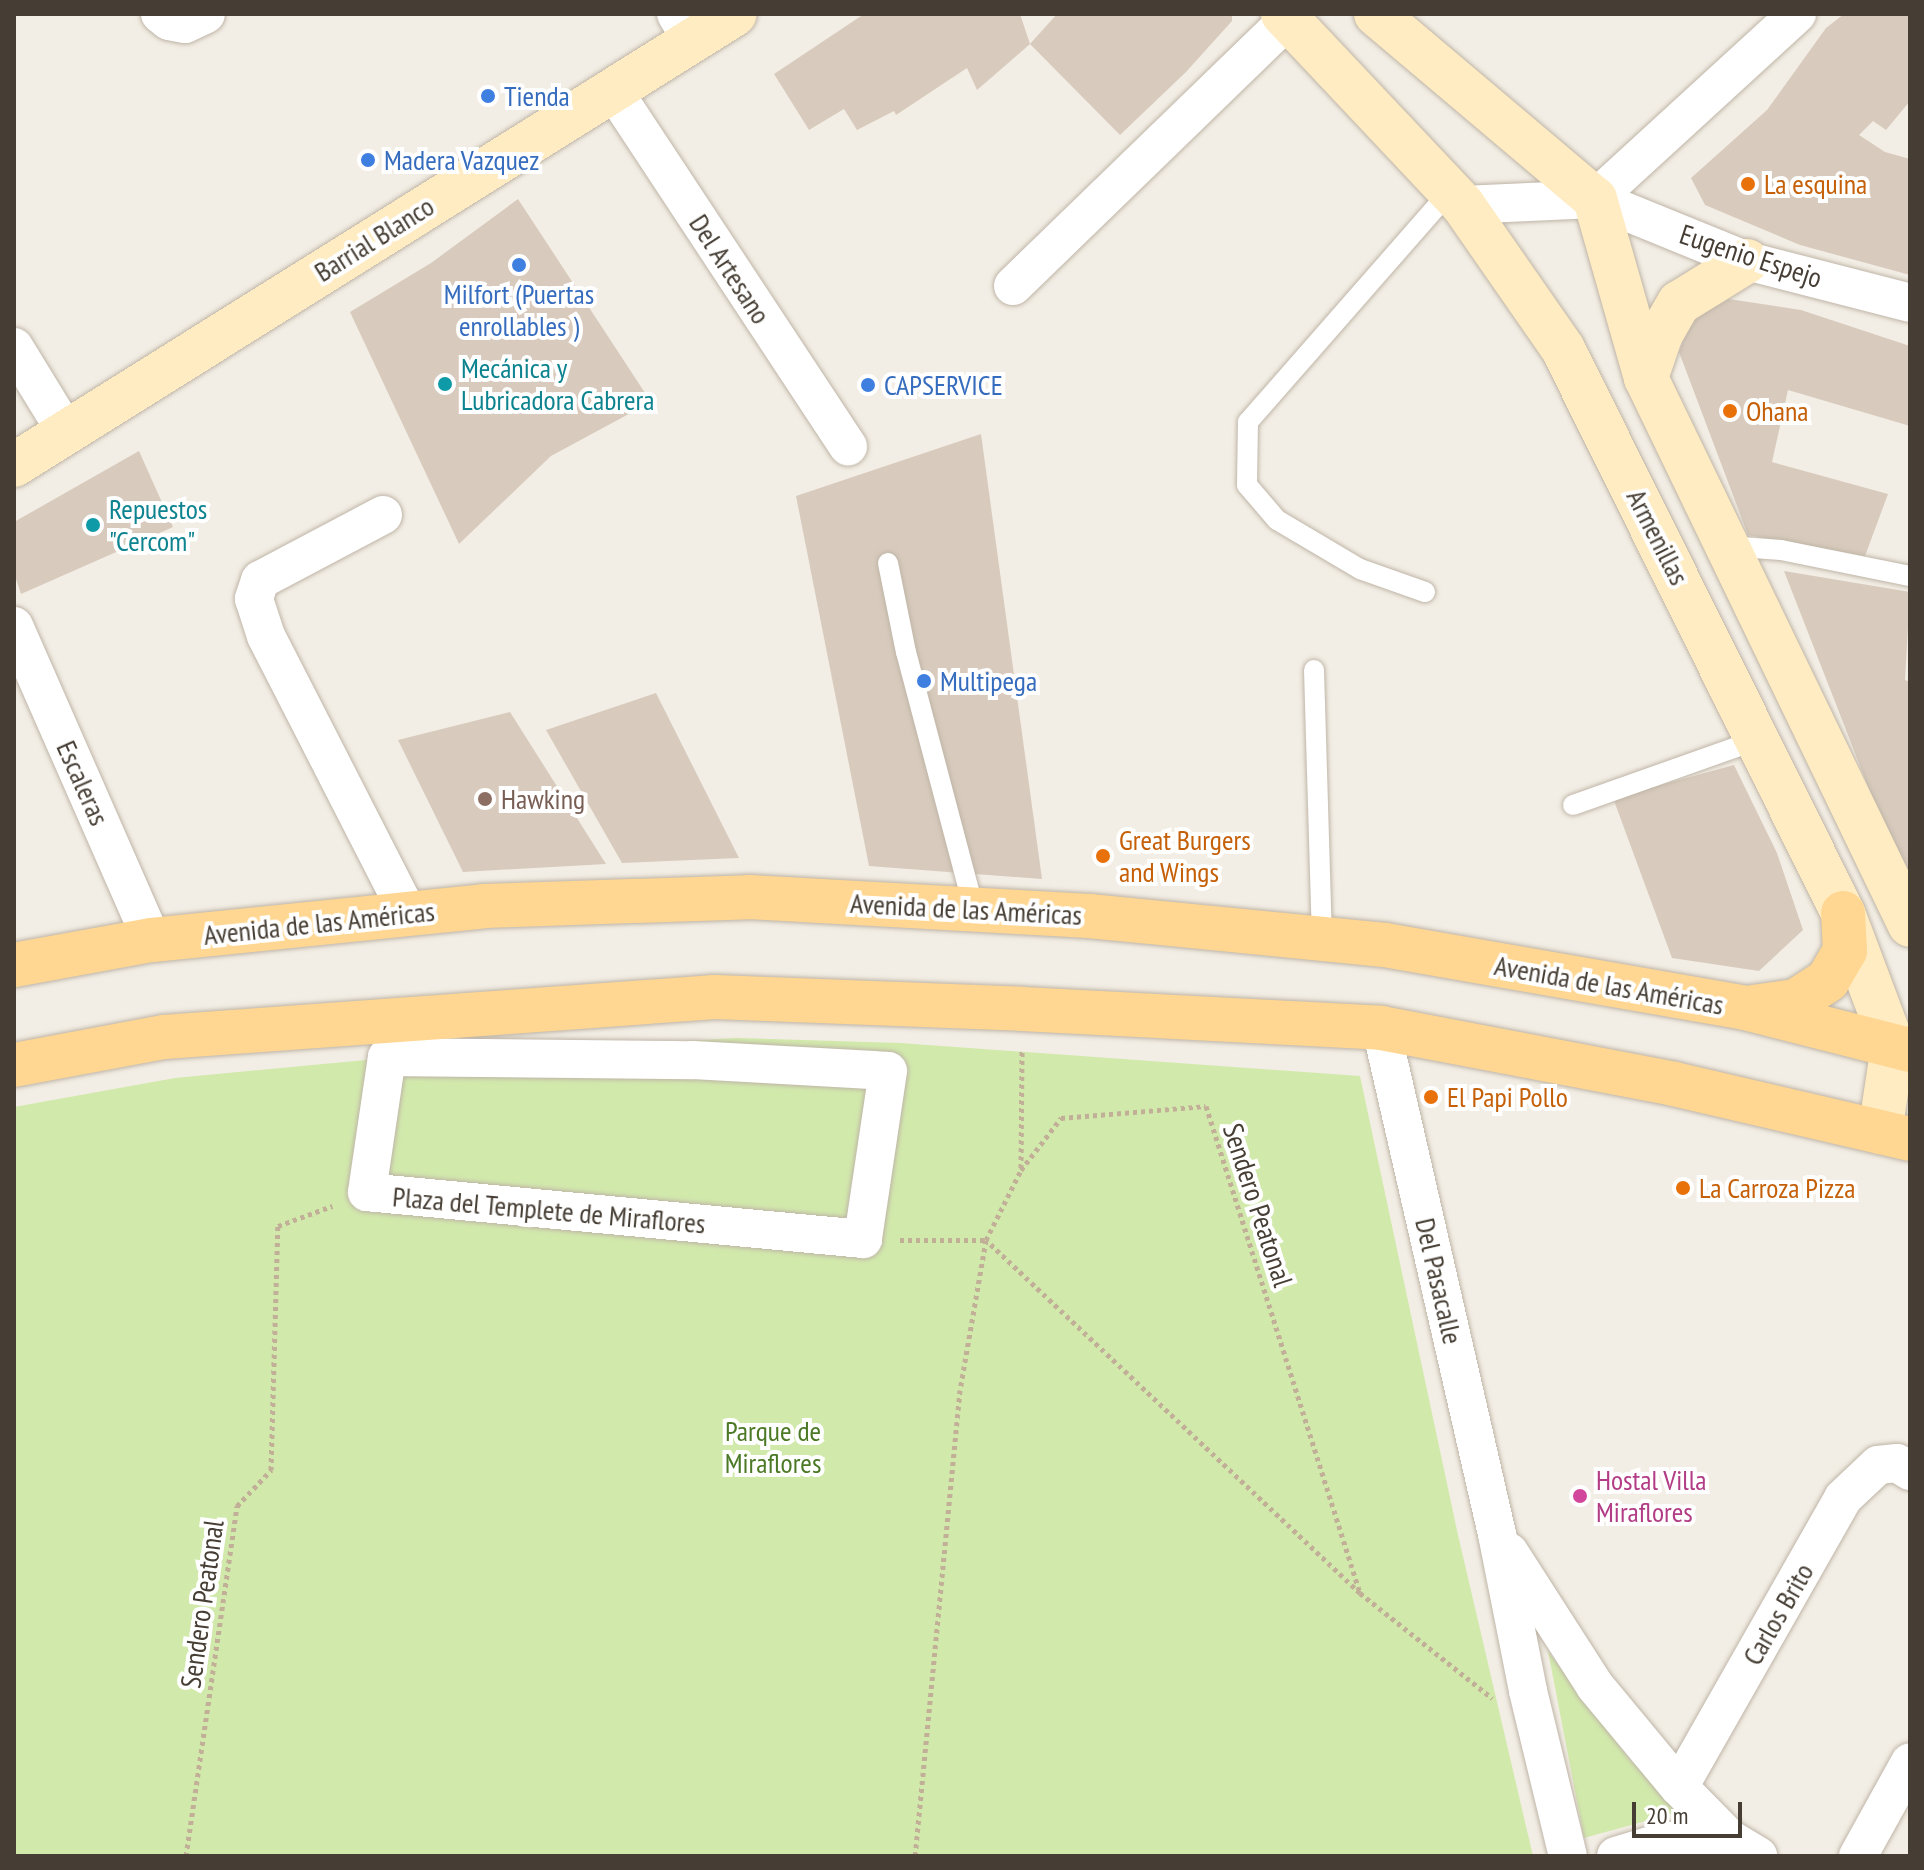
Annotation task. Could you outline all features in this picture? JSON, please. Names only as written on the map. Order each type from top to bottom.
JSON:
[{"type":"main road","name":"Avenida de las Américas","points":[[14,965],[152,940],[408,913],[484,906],[749,897],[1089,916],[1385,945],[1745,1008],[1902,1048]]},
{"type":"main road","points":[[1745,1008],[1796,1001],[1828,980],[1845,951],[1843,913]]},
{"type":"main road","points":[[14,1065],[164,1037],[715,997],[1381,1028],[1674,1084],[1895,1136]]},
{"type":"street","points":[[160,14],[169,21],[185,24],[206,14]]},
{"type":"street","name":"Barrial Blanco","points":[[14,465],[613,90],[683,26],[735,14]]},
{"type":"street","points":[[1376,14],[1595,199]]},
{"type":"street","points":[[1456,198],[1595,199],[1797,14]]},
{"type":"street","points":[[1013,286],[1289,16]]},
{"type":"street","name":"Armenillas","points":[[1289,16],[1456,198],[1563,349],[1759,739],[1843,913],[1902,1048],[1895,1136]]},
{"type":"street","name":"Del Artesano","points":[[613,90],[848,447]]},
{"type":"street","name":"Eugenio Espejo","points":[[1595,199],[1747,261],[1910,303]]},
{"type":"street","name":"Armenillas","points":[[1595,199],[1646,378],[1910,925]]},
{"type":"street","points":[[1646,378],[1661,334],[1679,303],[1747,261]]},
{"type":"street","points":[[14,347],[66,432]]},
{"type":"street","points":[[383,515],[260,580],[254,599],[266,636],[408,913]]},
{"type":"street","name":"Escaleras","points":[[14,626],[152,940]]},
{"type":"street","name":"Del Pasacalle","points":[[1381,1028],[1497,1534],[1528,1691],[1568,1856]]},
{"type":"street","name":"Plaza del Templete de Miraflores","points":[[387,1057],[693,1060],[888,1071],[863,1239],[367,1192],[387,1057]]},
{"type":"street","name":"Carlos Brito","points":[[1679,1787],[1843,1498],[1878,1465],[1903,1467]]},
{"type":"street","name":"Del Pasacalle","points":[[1497,1534],[1595,1686],[1679,1787],[1744,1848]]},
{"type":"street","points":[[1858,1856],[1910,1762]]},
{"type":"street","name":"Del Pasacalle","points":[[1616,1856],[1665,1841],[1744,1848]]},
{"type":"lane","points":[[1425,592],[1360,569],[1277,520],[1247,485],[1248,422],[1456,198]]},
{"type":"lane","points":[[1728,546],[1781,550],[1910,576]]},
{"type":"lane","points":[[888,563],[906,652],[974,909]]},
{"type":"lane","points":[[1314,670],[1322,939]]},
{"type":"lane","points":[[1573,805],[1759,739]]},
{"type":"path","points":[[1021,1170],[1022,1009]]},
{"type":"path","name":"Sendero Peatonal","points":[[915,1856],[960,1390],[986,1240],[1021,1170],[1061,1118],[1206,1106],[1360,1593]]},
{"type":"path","name":"Sendero Peatonal","points":[[186,1856],[237,1506],[271,1470],[278,1226],[367,1192]]},
{"type":"path","points":[[863,1239],[986,1240],[1360,1593],[1493,1699]]},
{"type":"green space","name":"Parque de Miraflores","points":[[737,1038],[900,1043],[1360,1076],[1458,1535],[1533,1856],[14,1856],[14,1107],[175,1078],[387,1058]]},
{"type":"green space","points":[[1548,1651],[1630,1760],[1682,1811],[1584,1838]]},
{"type":"building","points":[[864,14],[1020,14],[1030,44],[977,90],[967,68],[896,115],[894,111],[857,130],[844,109],[809,130],[774,74]]},
{"type":"building","points":[[1057,14],[1232,14],[1232,21],[1186,72],[1120,135],[1030,44]]},
{"type":"building","points":[[1844,14],[1910,14],[1910,101],[1886,130],[1873,121],[1859,135],[1885,152],[1910,159],[1910,275],[1800,245],[1705,205],[1691,178],[1767,110],[1826,28]]},
{"type":"building","points":[[518,199],[651,402],[551,456],[459,544],[350,312],[431,263]]},
{"type":"building","points":[[1729,299],[1801,310],[1910,346],[1910,426],[1788,390],[1772,462],[1888,494],[1865,556],[1748,535],[1679,352],[1691,320]]},
{"type":"building","name":"Multipega","points":[[981,434],[1042,879],[869,866],[796,496]]},
{"type":"building","name":"Repuestos \"Cercom\"","points":[[139,451],[173,527],[21,594],[14,573],[14,522]]},
{"type":"building","points":[[1784,571],[1910,592],[1905,680],[1910,682],[1910,876],[1894,853]]},
{"type":"building","points":[[656,693],[739,858],[622,863],[546,730]]},
{"type":"building","points":[[510,712],[606,864],[463,872],[398,740]]},
{"type":"building","points":[[1734,765],[1777,853],[1803,930],[1759,971],[1672,958],[1613,798]]},
{"type":"place","name":"Tienda","points":[[488,96]]},
{"type":"place","name":"Madera Vazquez","points":[[368,160]]},
{"type":"place","name":"La esquina","points":[[1748,184]]},
{"type":"place","name":"Milfort (Puertas enrollables )","points":[[519,265]]},
{"type":"place","name":"Mecánica y Lubricadora Cabrera","points":[[445,384]]},
{"type":"place","name":"CAPSERVICE","points":[[868,385]]},
{"type":"place","name":"Ohana","points":[[1730,411]]},
{"type":"place","name":"Repuestos \"Cercom\"","points":[[93,525]]},
{"type":"place","name":"Multipega","points":[[924,681]]},
{"type":"place","name":"Hawking","points":[[485,799]]},
{"type":"place","name":"Great Burgers and Wings","points":[[1103,856]]},
{"type":"place","name":"El Papi Pollo","points":[[1431,1097]]},
{"type":"place","name":"La Carroza Pizza","points":[[1683,1188]]},
{"type":"place","name":"Hostal Villa Miraflores","points":[[1580,1496]]}]
